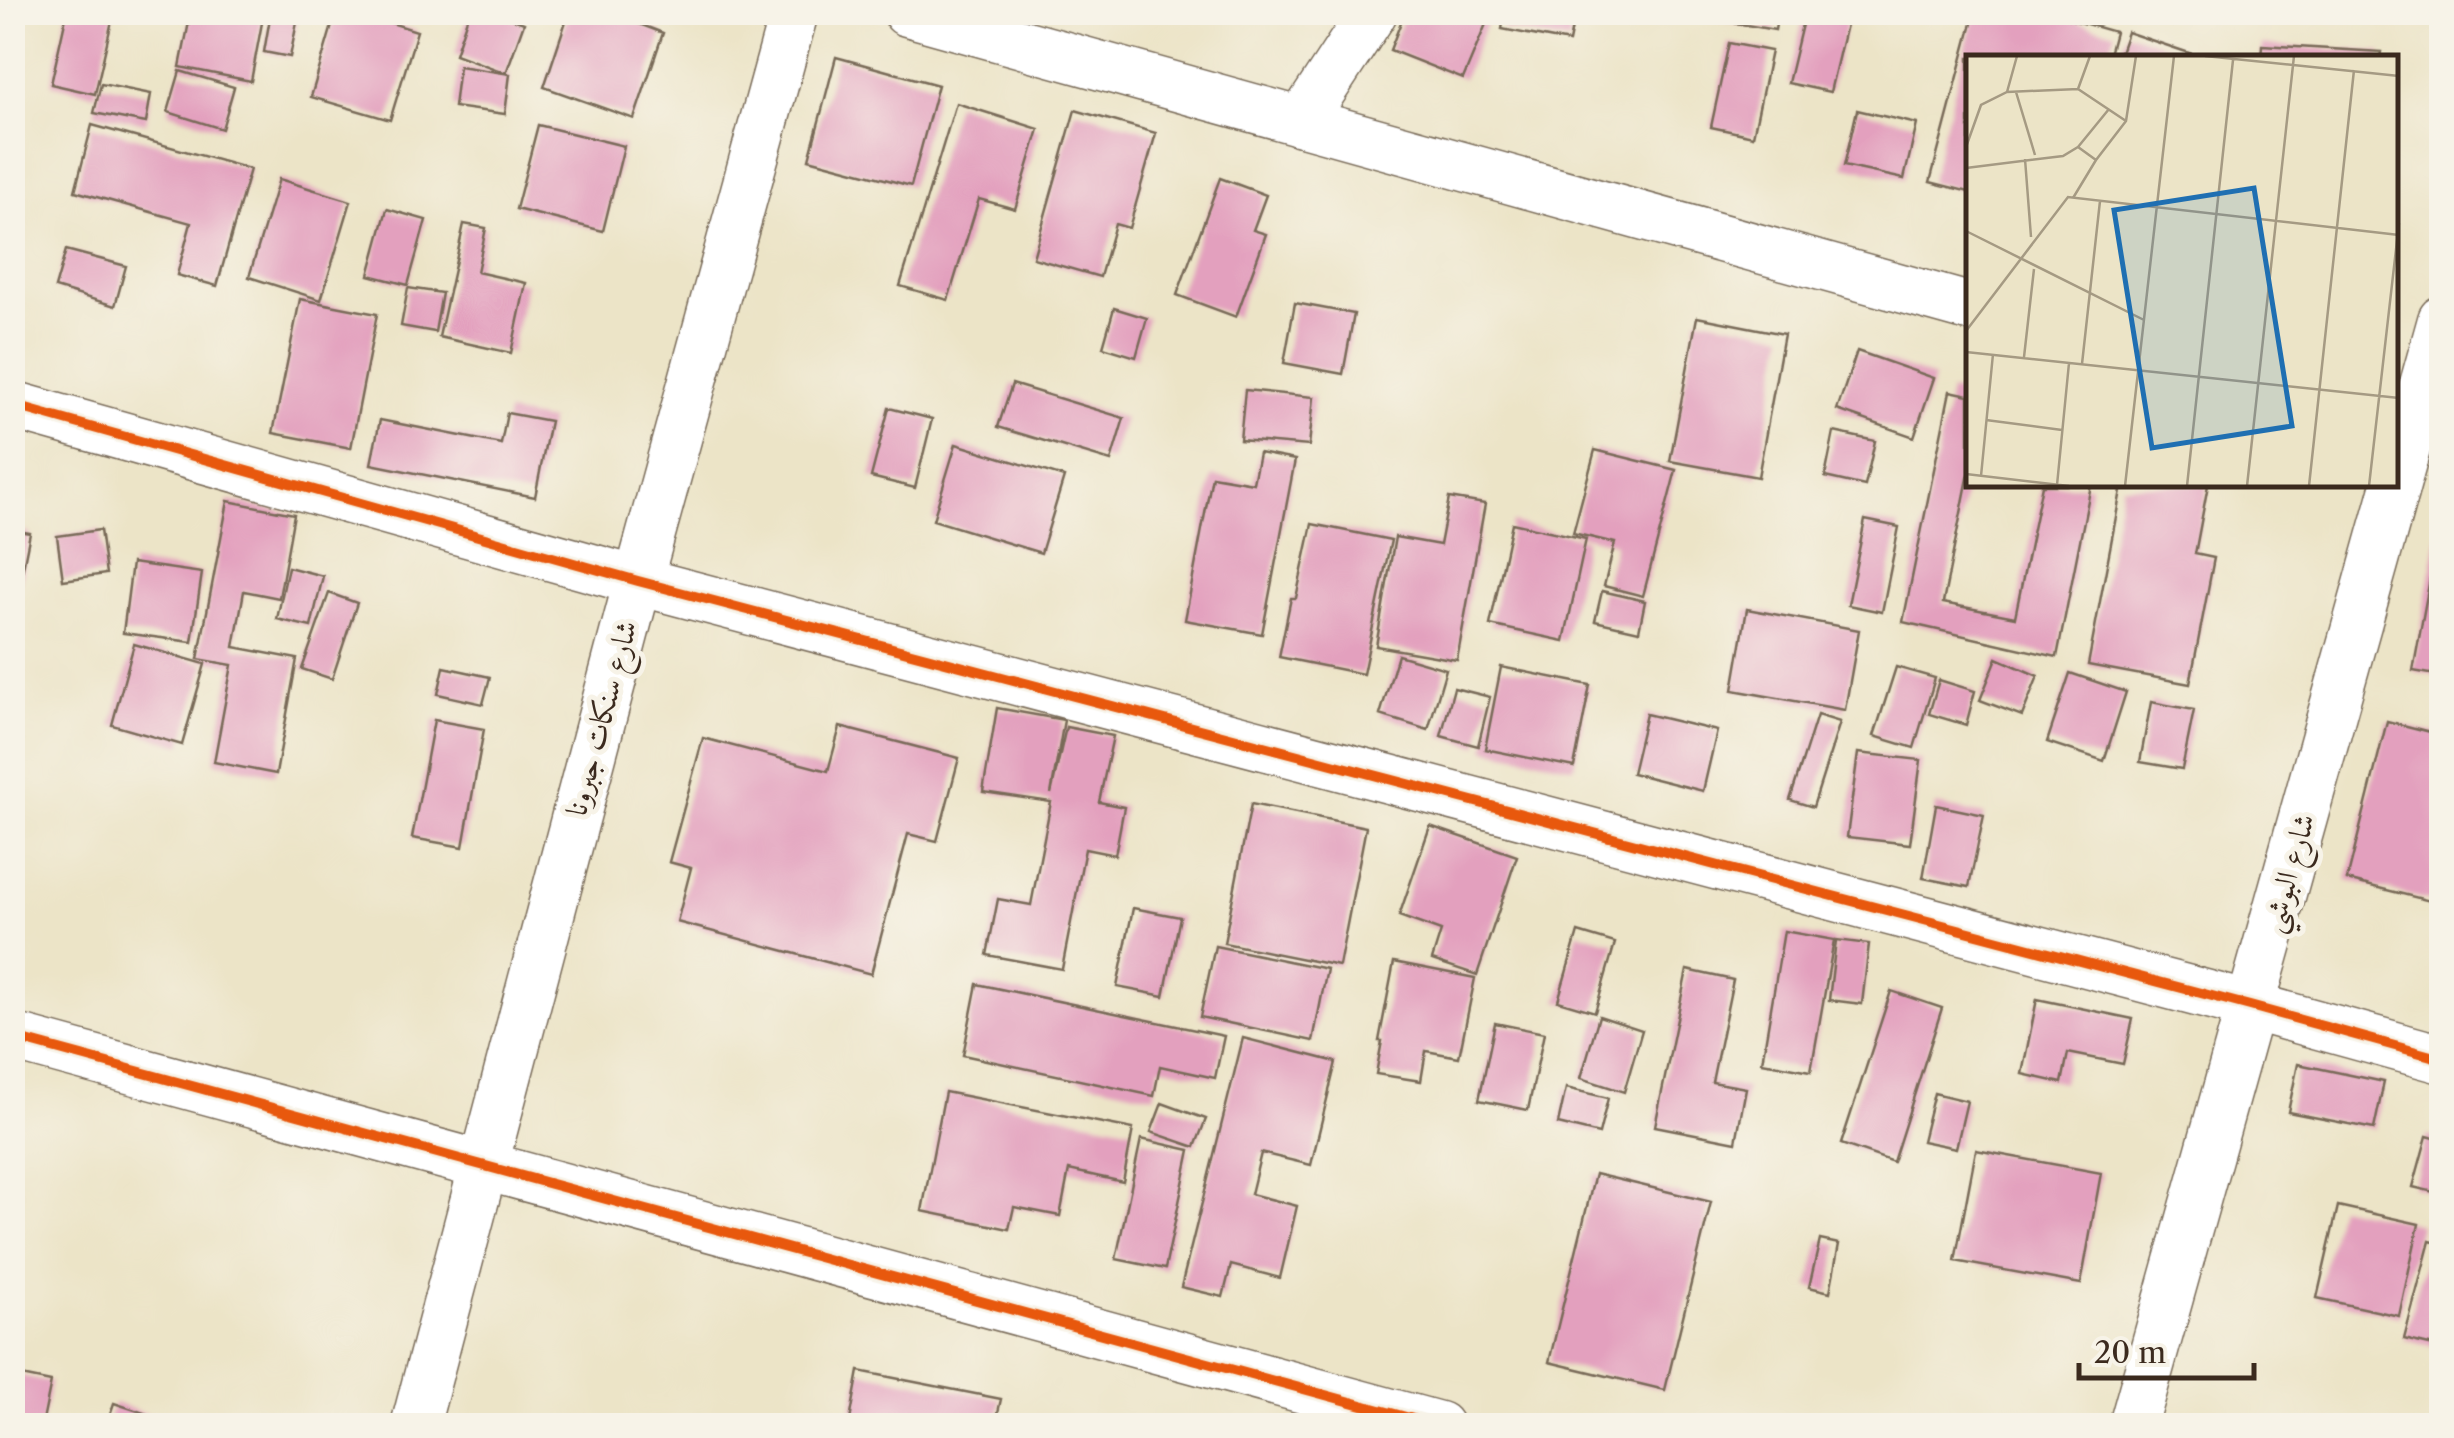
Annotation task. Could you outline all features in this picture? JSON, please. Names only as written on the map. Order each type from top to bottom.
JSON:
[{"type":"street","name":"شارع سنكات جبرونا","points":[[415,1426],[638,582],[794,12]]},
{"type":"street","points":[[907,12],[1966,306]]},
{"type":"street","points":[[1300,122],[1373,12]]},
{"type":"street","name":"شارع البوشي","points":[[2133,1426],[2417,431],[2442,320]]},
{"type":"street","points":[[12,405],[638,582],[2442,1059]]},
{"type":"street","points":[[12,1037],[1439,1426]]},
{"type":"building","points":[[67,12],[114,12],[95,94],[51,84]]},
{"type":"building","points":[[191,12],[264,12],[251,81],[180,67]]},
{"type":"building","points":[[271,12],[299,12],[290,57],[264,52]]},
{"type":"building","points":[[336,12],[356,12],[417,31],[390,120],[311,97]]},
{"type":"building","points":[[469,12],[494,12],[524,23],[506,73],[455,54]]},
{"type":"building","points":[[569,12],[608,12],[663,33],[634,119],[544,87]]},
{"type":"building","points":[[1405,12],[1491,12],[1463,79],[1390,50]]},
{"type":"building","points":[[1505,12],[1575,12],[1569,42],[1502,29]]},
{"type":"building","points":[[1719,12],[1778,12],[1775,30],[1718,20]]},
{"type":"building","points":[[1805,12],[1849,12],[1830,92],[1788,83]]},
{"type":"building","points":[[1975,12],[2044,12],[2115,32],[2109,55],[1966,55],[1966,191],[1930,182]]},
{"type":"building","points":[[2127,32],[2195,55],[2119,55]]},
{"type":"building","points":[[1729,43],[1771,51],[1753,136],[1711,127]]},
{"type":"building","points":[[2262,45],[2381,52],[2380,55],[2261,55]]},
{"type":"building","points":[[836,57],[938,85],[911,186],[809,159]]},
{"type":"building","points":[[459,66],[510,74],[505,114],[454,107]]},
{"type":"building","points":[[180,71],[234,87],[222,129],[168,112]]},
{"type":"building","points":[[101,84],[151,94],[146,123],[94,113]]},
{"type":"building","points":[[956,103],[1039,129],[1015,209],[979,199],[948,300],[900,286]]},
{"type":"building","points":[[1075,110],[1156,133],[1129,228],[1115,224],[1100,277],[1033,258]]},
{"type":"building","points":[[1857,110],[1917,124],[1904,179],[1844,166]]},
{"type":"building","points":[[92,125],[250,169],[217,286],[177,275],[191,223],[75,191]]},
{"type":"building","points":[[538,125],[624,146],[603,231],[516,209]]},
{"type":"building","points":[[1220,178],[1266,195],[1253,230],[1266,234],[1236,317],[1177,295]]},
{"type":"building","points":[[279,179],[351,201],[321,300],[249,277]]},
{"type":"building","points":[[387,209],[426,220],[408,285],[369,275]]},
{"type":"building","points":[[464,224],[486,228],[477,272],[526,283],[511,353],[439,337]]},
{"type":"building","points":[[66,250],[126,266],[115,306],[55,288]]},
{"type":"building","points":[[408,288],[442,293],[435,332],[401,326]]},
{"type":"building","points":[[300,299],[377,314],[351,448],[273,433]]},
{"type":"building","points":[[1295,303],[1354,314],[1343,374],[1284,363]]},
{"type":"building","points":[[1114,308],[1147,318],[1136,357],[1103,347]]},
{"type":"building","points":[[1697,317],[1784,334],[1758,477],[1670,461]]},
{"type":"building","points":[[1857,351],[1934,378],[1914,437],[1837,410]]},
{"type":"building","points":[[1012,384],[1124,418],[1111,461],[998,427]]},
{"type":"building","points":[[1245,390],[1314,397],[1309,446],[1240,440]]},
{"type":"building","points":[[1950,391],[1966,394],[1966,488],[1943,603],[2015,617],[2041,488],[2090,488],[2057,657],[1903,622]]},
{"type":"building","points":[[889,408],[932,419],[915,488],[871,477]]},
{"type":"building","points":[[507,413],[550,421],[535,497],[371,464],[380,420],[501,444]]},
{"type":"building","points":[[12,432],[24,433],[17,481],[12,481]]},
{"type":"building","points":[[1834,432],[1875,441],[1865,486],[1825,477]]},
{"type":"building","points":[[956,444],[1064,477],[1041,553],[933,520]]},
{"type":"building","points":[[1595,450],[1676,470],[1643,596],[1604,586],[1615,543],[1573,533]]},
{"type":"building","points":[[1259,453],[1295,460],[1262,634],[1185,620],[1212,476],[1253,483]]},
{"type":"building","points":[[2121,488],[2207,488],[2195,554],[2214,558],[2190,684],[2088,665]]},
{"type":"building","points":[[1449,498],[1485,504],[1457,660],[1376,646],[1395,537],[1440,545]]},
{"type":"building","points":[[228,501],[294,514],[279,598],[244,591],[234,647],[297,659],[276,774],[214,762],[232,665],[198,659]]},
{"type":"building","points":[[1865,520],[1899,527],[1882,612],[1848,605]]},
{"type":"building","points":[[1512,523],[1586,539],[1564,641],[1490,625]]},
{"type":"building","points":[[1312,524],[1391,540],[1363,674],[1279,657]]},
{"type":"building","points":[[2442,524],[2442,676],[2413,671]]},
{"type":"building","points":[[12,530],[30,533],[20,583],[12,581]]},
{"type":"building","points":[[100,530],[106,574],[63,580],[57,536]]},
{"type":"building","points":[[132,563],[202,573],[192,642],[123,633]]},
{"type":"building","points":[[288,567],[323,576],[311,627],[277,619]]},
{"type":"building","points":[[1602,591],[1645,601],[1639,631],[1595,621]]},
{"type":"building","points":[[329,593],[357,603],[332,679],[302,669]]},
{"type":"building","points":[[1747,609],[1859,630],[1845,710],[1733,690]]},
{"type":"building","points":[[134,644],[205,664],[182,745],[112,725]]},
{"type":"building","points":[[1398,655],[1446,669],[1428,730],[1380,715]]},
{"type":"building","points":[[1997,658],[2038,676],[2022,716],[1980,700]]},
{"type":"building","points":[[444,667],[490,677],[483,704],[438,694]]},
{"type":"building","points":[[1501,667],[1590,685],[1574,767],[1485,749]]},
{"type":"building","points":[[1896,667],[1935,678],[1914,748],[1874,736]]},
{"type":"building","points":[[2070,673],[2126,692],[2104,761],[2047,742]]},
{"type":"building","points":[[1939,680],[1975,691],[1966,725],[1929,714]]},
{"type":"building","points":[[1454,688],[1490,697],[1478,746],[1441,736]]},
{"type":"building","points":[[2151,702],[2194,710],[2182,769],[2140,762]]},
{"type":"building","points":[[997,708],[1064,720],[1051,794],[1066,727],[1113,736],[1099,802],[1124,807],[1115,855],[1085,849],[1062,969],[987,955],[998,899],[1031,905],[1051,802],[983,792]]},
{"type":"building","points":[[1646,714],[1717,731],[1703,791],[1632,773]]},
{"type":"building","points":[[1817,715],[1840,722],[1813,807],[1790,800]]},
{"type":"building","points":[[434,720],[484,729],[463,847],[412,838]]},
{"type":"building","points":[[2387,721],[2442,735],[2442,904],[2347,880]]},
{"type":"building","points":[[840,727],[959,758],[937,841],[908,834],[871,974],[677,922],[691,868],[669,862],[703,738],[828,771]]},
{"type":"building","points":[[1858,753],[1921,760],[1910,844],[1847,837]]},
{"type":"building","points":[[1251,804],[1366,827],[1339,966],[1224,943]]},
{"type":"building","points":[[1936,805],[1984,815],[1969,887],[1923,878]]},
{"type":"building","points":[[1430,826],[1517,856],[1477,975],[1432,960],[1441,931],[1399,916]]},
{"type":"building","points":[[1133,908],[1180,917],[1164,996],[1117,987]]},
{"type":"building","points":[[1784,931],[1834,940],[1811,1071],[1762,1062]]},
{"type":"building","points":[[1578,932],[1615,943],[1595,1012],[1558,1001]]},
{"type":"building","points":[[1836,940],[1869,944],[1862,1004],[1829,1000]]},
{"type":"building","points":[[1215,946],[1327,969],[1313,1041],[1200,1017]]},
{"type":"building","points":[[1394,962],[1475,978],[1459,1057],[1426,1051],[1421,1081],[1376,1074]]},
{"type":"building","points":[[1687,970],[1733,980],[1712,1082],[1746,1088],[1736,1142],[1655,1126]]},
{"type":"building","points":[[977,984],[1224,1036],[1215,1078],[1160,1066],[1154,1096],[963,1055]]},
{"type":"building","points":[[1891,991],[1942,1008],[1893,1162],[1841,1144]]},
{"type":"building","points":[[2037,999],[2133,1019],[2123,1064],[2068,1053],[2062,1083],[2022,1074]]},
{"type":"building","points":[[1599,1016],[1642,1030],[1624,1092],[1581,1078]]},
{"type":"building","points":[[1495,1023],[1544,1033],[1528,1110],[1479,1100]]},
{"type":"building","points":[[1243,1038],[1336,1062],[1311,1165],[1261,1153],[1251,1194],[1297,1206],[1280,1278],[1231,1265],[1223,1297],[1181,1287]]},
{"type":"building","points":[[2298,1064],[2384,1082],[2374,1129],[2288,1112]]},
{"type":"building","points":[[1566,1088],[1608,1098],[1599,1134],[1558,1124]]},
{"type":"building","points":[[945,1092],[1133,1129],[1123,1182],[1069,1170],[1060,1216],[1014,1207],[1009,1229],[922,1211]]},
{"type":"building","points":[[1934,1093],[1967,1101],[1956,1148],[1922,1141]]},
{"type":"building","points":[[1162,1103],[1206,1119],[1195,1147],[1151,1132]]},
{"type":"building","points":[[2427,1136],[2442,1140],[2442,1194],[2413,1187]]},
{"type":"building","points":[[1141,1139],[1190,1150],[1165,1269],[1116,1259]]},
{"type":"building","points":[[1976,1150],[2101,1173],[2081,1284],[1955,1261]]},
{"type":"building","points":[[1595,1174],[1711,1202],[1665,1390],[1549,1362]]},
{"type":"building","points":[[2338,1206],[2419,1224],[2399,1316],[2317,1298]]},
{"type":"building","points":[[1820,1240],[1839,1244],[1830,1292],[1809,1287]]},
{"type":"building","points":[[2430,1241],[2442,1244],[2442,1335],[2438,1347],[2404,1339]]},
{"type":"building","points":[[859,1371],[1001,1399],[995,1426],[849,1426]]},
{"type":"building","points":[[12,1374],[51,1382],[42,1426],[12,1426]]},
{"type":"building","points":[[114,1403],[165,1420],[163,1426],[106,1426]]},
{"type":"cycle path","points":[[12,405],[638,581],[2442,1059]]},
{"type":"cycle path","points":[[12,1037],[1439,1426]]}]
